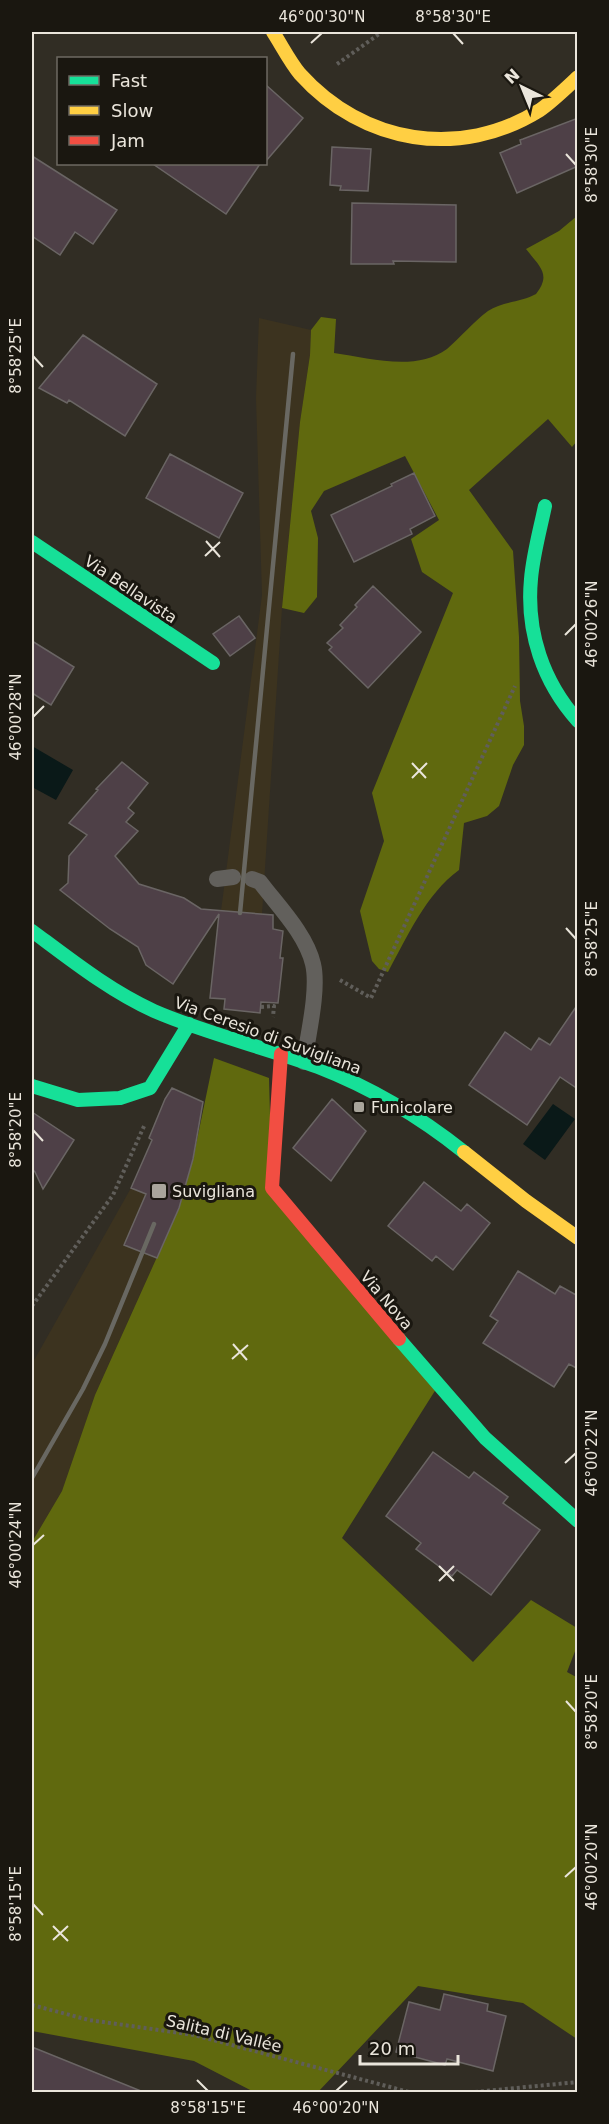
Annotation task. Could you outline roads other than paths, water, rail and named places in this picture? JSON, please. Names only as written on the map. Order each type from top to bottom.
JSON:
[{"type":"street","points":[[273,32],[284,53],[310,83],[346,114],[370,127],[422,139],[479,137],[505,128],[549,102],[578,77]]},
{"type":"street","points":[[545,506],[530,587],[535,645],[551,686],[562,705],[578,721]]},
{"type":"street","name":"Via Bellavista","points":[[32,542],[213,663]]},
{"type":"street","name":"Via Ceresio di Suvigliana","points":[[32,931],[131,999],[189,1024],[304,1062],[372,1091],[433,1128],[535,1208],[578,1238]]},
{"type":"street","points":[[32,1086],[78,1100],[120,1098],[150,1088],[189,1024]]},
{"type":"street","name":"Via Nova","points":[[281,1054],[272,1188],[438,1386],[485,1438],[578,1521]]},
{"type":"lane","points":[[252,879],[260,882],[294,927],[313,963],[315,979],[304,1062]]},
{"type":"railway","points":[[240,913],[293,354]]},
{"type":"railway","points":[[32,1478],[83,1389],[105,1344],[154,1224]]},
{"type":"place","name":"Funicolare","points":[[359,1107]]},
{"type":"place","name":"Suvigliana","points":[[159,1191]]}]
